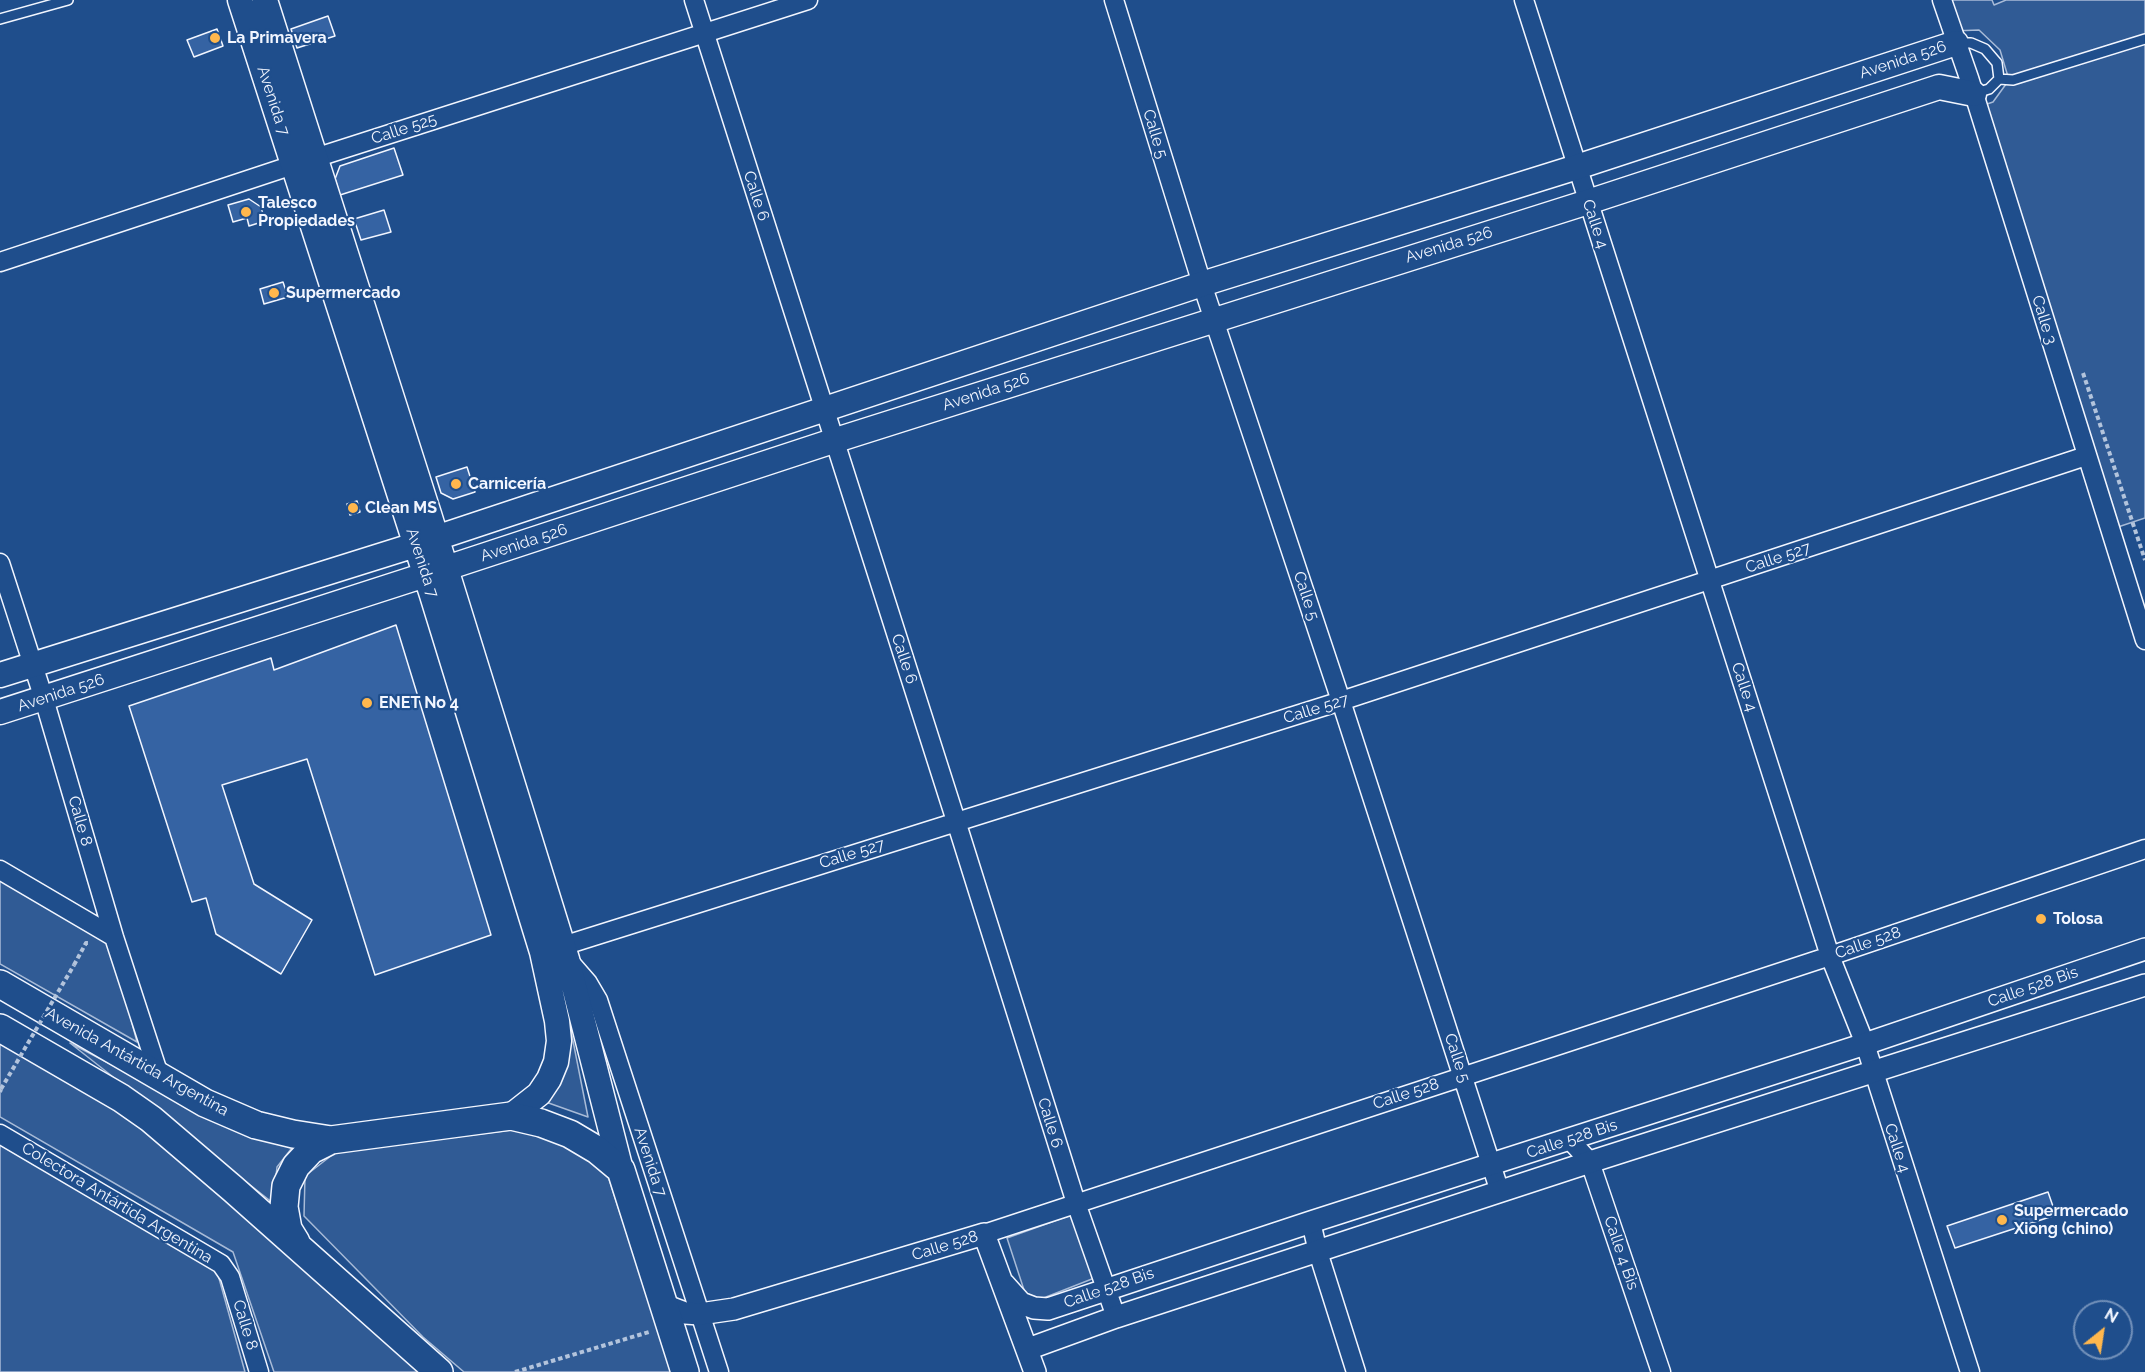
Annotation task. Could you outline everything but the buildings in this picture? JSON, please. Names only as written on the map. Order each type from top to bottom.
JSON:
[{"type":"main road","name":"Avenida 7","points":[[240,0],[305,161]]},
{"type":"main road","name":"Avenida 7","points":[[265,0],[305,161],[558,952],[621,1170],[685,1372]]},
{"type":"main road","name":"Avenida 526","points":[[0,675],[425,542],[1202,284],[1577,167],[1956,43]]},
{"type":"main road","name":"Avenida 526","points":[[0,712],[833,441],[1588,202],[1939,87],[1974,94]]},
{"type":"main road","name":"Avenida 7","points":[[511,1116],[539,1094],[549,1080],[556,1062],[559,1041],[558,952]]},
{"type":"main road","name":"Avenida Antártida Argentina","points":[[0,984],[205,1103],[256,1125],[331,1140],[511,1116],[541,1123],[570,1134],[597,1150],[621,1170]]},
{"type":"main road","points":[[0,1028],[121,1098],[151,1119],[299,1248],[432,1369]]},
{"type":"main road","points":[[299,1248],[288,1229],[284,1207],[286,1185],[296,1166],[311,1150],[331,1140]]},
{"type":"street","name":"Calle 6","points":[[694,0],[1076,1203],[1116,1317]]},
{"type":"street","name":"Calle 525","points":[[0,262],[305,161],[808,0]]},
{"type":"street","name":"Calle 5","points":[[1114,0],[1202,284],[1341,701],[1500,1192]]},
{"type":"street","name":"Calle 4","points":[[1524,0],[1830,956],[1865,1044],[1970,1372]]},
{"type":"street","name":"Calle 3","points":[[1942,0],[1974,94],[2145,640]]},
{"type":"street","name":"Calle 527","points":[[558,952],[956,821],[1341,701],[2086,456]]},
{"type":"street","name":"Calle 8","points":[[0,563],[44,699],[114,937],[160,1078]]},
{"type":"street","name":"Calle 528","points":[[667,1315],[700,1314],[734,1309],[984,1234],[1830,956],[2145,849]]},
{"type":"street","points":[[0,870],[114,937]]},
{"type":"street","name":"Calle 528 Bis","points":[[1004,1284],[1021,1303],[1034,1308],[1048,1309],[1865,1044],[2145,949]]},
{"type":"street","name":"Avenida 7","points":[[558,952],[588,983],[598,1000],[719,1372]]},
{"type":"street","name":"Calle 528 Bis","points":[[1028,1349],[1116,1317],[1590,1162],[2145,985]]},
{"type":"street","name":"Colectora Antártida Argentina","points":[[0,1134],[220,1264],[230,1277]]},
{"type":"street","name":"Calle 4 Bis","points":[[1570,1140],[1590,1162],[1661,1372]]},
{"type":"street","points":[[1311,1222],[1318,1252],[1356,1372]]},
{"type":"street","points":[[984,1234],[1035,1372]]},
{"type":"street","name":"Calle 8","points":[[230,1277],[259,1372]]},
{"type":"lane","points":[[0,19],[68,0]]},
{"type":"lane","points":[[1974,94],[1989,89],[1999,79],[2013,80],[2145,39]]},
{"type":"lane","points":[[1956,43],[1971,43],[1985,49],[1997,63],[1999,79]]},
{"type":"path","points":[[1,1090],[74,965]]},
{"type":"path","points":[[515,1372],[667,1315]]},
{"type":"shaded area","points":[[1943,0],[1992,0],[1994,5],[2006,0],[2145,0],[2145,518],[2112,529],[1978,107],[1993,102],[2009,80],[2000,50],[1979,30],[1952,31]]},
{"type":"shaded area","points":[[0,879],[111,943],[137,1042],[0,964]]},
{"type":"shaded area","points":[[561,980],[588,1117],[543,1101]]},
{"type":"shaded area","points":[[0,1042],[119,1110],[416,1363],[417,1372],[274,1372],[233,1252],[0,1117]]},
{"type":"shaded area","points":[[70,1043],[233,1128],[295,1144],[277,1167],[273,1203]]},
{"type":"shaded area","points":[[520,1129],[566,1140],[606,1170],[672,1372],[464,1372],[423,1337],[304,1216],[305,1176],[336,1152]]},
{"type":"shaded area","points":[[0,1145],[217,1271],[245,1372],[0,1372]]},
{"type":"shaded area","points":[[1074,1214],[1097,1277],[1041,1299],[1025,1293],[1007,1238]]},
{"type":"place","name":"La Primavera","points":[[215,38]]},
{"type":"place","name":"Talesco Propiedades","points":[[246,212]]},
{"type":"place","name":"Supermercado","points":[[274,293]]},
{"type":"place","name":"Carnicería","points":[[456,484]]},
{"type":"place","name":"Clean MS","points":[[353,508]]},
{"type":"place","name":"ENET No 4","points":[[367,703]]},
{"type":"place","name":"Tolosa","points":[[2041,919]]},
{"type":"place","name":"Supermercado Xiong (chino)","points":[[2002,1220]]}]
